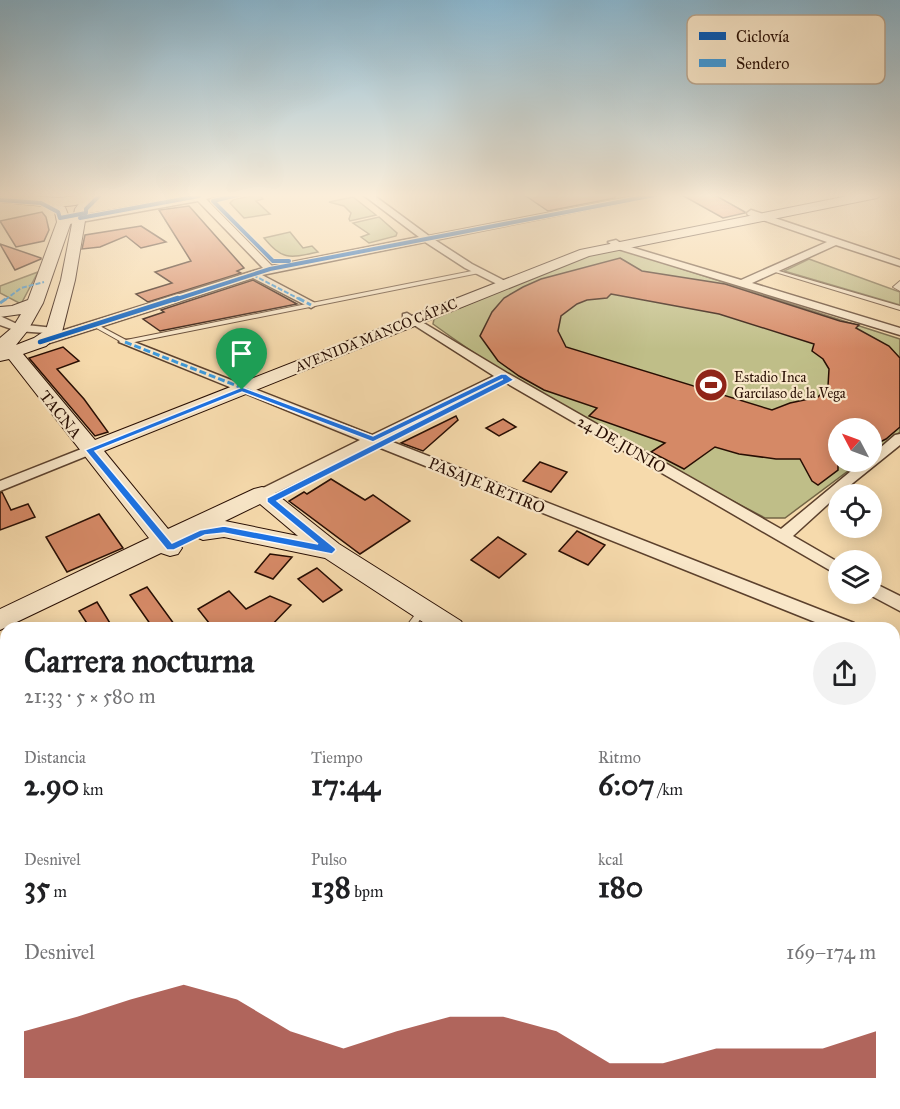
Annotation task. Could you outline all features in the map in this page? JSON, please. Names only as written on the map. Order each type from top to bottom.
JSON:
[{"type":"main road","points":[[7,343],[35,303],[55,246]]},
{"type":"main road","points":[[7,343],[47,338],[60,317],[75,246]]},
{"type":"main road","name":"AVENIDA MANCO CÁPAC","points":[[88,448],[500,283],[582,252],[613,246]]},
{"type":"main road","points":[[0,312],[15,311],[35,303]]},
{"type":"main road","name":"TACNA","points":[[7,343],[88,448],[167,544]]},
{"type":"main road","points":[[203,532],[266,497]]},
{"type":"main road","points":[[0,620],[266,497]]},
{"type":"main road","points":[[266,497],[416,619]]},
{"type":"main road","points":[[20,622],[167,544],[203,532],[224,529],[332,550]]},
{"type":"street","points":[[247,246],[270,269]]},
{"type":"street","points":[[0,319],[5,325],[7,343],[48,329],[47,338],[270,269],[392,246]]},
{"type":"street","points":[[438,246],[477,272],[500,283]]},
{"type":"street","points":[[619,246],[900,332]]},
{"type":"street","points":[[742,284],[826,246]]},
{"type":"street","points":[[846,246],[900,263]]},
{"type":"street","points":[[253,274],[312,305]]},
{"type":"street","name":"24 DE JUNIO","points":[[410,318],[507,378],[828,563]]},
{"type":"street","name":"PASAJE RETIRO","points":[[125,342],[833,622]]},
{"type":"street","points":[[266,497],[507,378]]},
{"type":"street","points":[[882,453],[900,438]]},
{"type":"street","name":"AVENIDA MANCO CÁPAC","points":[[0,479],[88,448]]},
{"type":"street","name":"AVENIDA MANCO CÁPAC","points":[[0,486],[88,448]]},
{"type":"street","points":[[885,450],[900,458]]},
{"type":"street","points":[[783,537],[859,472]]},
{"type":"street","points":[[882,594],[899,604]]},
{"type":"lane","points":[[774,270],[900,308]]},
{"type":"lane","points":[[94,325],[125,342],[477,272]]},
{"type":"lane","points":[[900,283],[896,286],[900,289]]},
{"type":"shaded area","points":[[272,246],[301,246],[303,248],[312,246],[318,252],[286,256]]},
{"type":"shaded area","name":"Estadio Inca Garcilaso de la Vega","points":[[620,249],[900,339],[900,432],[882,446],[882,418],[828,418],[828,472],[847,472],[785,518],[765,518],[554,403],[472,352],[433,324],[434,319],[581,256]]},
{"type":"shaded area","points":[[809,259],[900,292],[900,305],[784,271]]},
{"type":"shaded area","points":[[38,272],[21,304],[0,293],[0,286]]},
{"type":"building","points":[[1,246],[41,258],[41,259],[15,270]]},
{"type":"building","points":[[83,246],[103,246],[100,247],[82,249]]},
{"type":"building","points":[[181,246],[224,246],[244,268],[237,271],[241,273],[148,302],[136,294],[172,283],[155,272],[191,261]]},
{"type":"building","points":[[620,258],[642,271],[725,284],[859,325],[856,328],[889,346],[900,358],[900,427],[882,441],[882,418],[828,418],[828,472],[835,472],[818,485],[812,481],[800,459],[776,459],[739,454],[715,447],[684,469],[651,452],[665,443],[589,416],[597,408],[544,390],[498,361],[480,336],[492,312],[504,298],[541,279]],"holes":[[[611,294],[719,314],[814,344],[812,351],[823,359],[829,369],[828,386],[818,397],[790,403],[772,410],[566,347],[558,331],[561,316],[577,304],[587,300],[607,298]]]},
{"type":"building","points":[[253,280],[297,304],[160,331],[143,319],[164,312],[161,310]]},
{"type":"building","points":[[63,347],[79,361],[57,369],[84,399],[108,432],[95,436],[29,358]]},
{"type":"building","points":[[456,416],[458,420],[423,451],[401,443]]},
{"type":"building","points":[[503,419],[516,427],[499,436],[486,428]]},
{"type":"building","points":[[540,462],[567,472],[551,492],[523,481]]},
{"type":"building","points":[[331,479],[365,500],[373,495],[410,521],[360,554],[289,501],[304,492],[307,494]]},
{"type":"building","points":[[2,492],[11,510],[28,504],[35,517],[0,530],[0,493]]},
{"type":"building","points":[[99,514],[123,548],[67,572],[46,537]]},
{"type":"building","points":[[577,531],[605,545],[588,565],[559,551]]},
{"type":"building","points":[[498,537],[526,554],[499,578],[471,560]]},
{"type":"building","points":[[270,554],[292,557],[273,579],[255,572]]},
{"type":"building","points":[[317,568],[342,590],[323,602],[298,579]]},
{"type":"building","points":[[147,587],[173,622],[149,622],[130,595]]},
{"type":"building","points":[[229,591],[246,609],[270,596],[291,605],[275,622],[208,622],[198,609]]},
{"type":"building","points":[[97,602],[109,622],[86,622],[79,611]]},
{"type":"marked path","points":[[253,275],[311,305]]},
{"type":"marked path","points":[[0,303],[21,288],[44,282]]},
{"type":"marked path","points":[[125,342],[373,439]]},
{"type":"cycle path","points":[[258,246],[273,261],[289,261]]},
{"type":"cycle path","points":[[40,342],[270,269],[391,246]]},
{"type":"place","name":"Estadio Inca Garcilaso de la Vega","points":[[711,385]]},
{"type":"route","points":[[503,376],[510,380],[270,500],[332,550],[224,529],[203,532],[170,548],[89,450],[242,390],[373,439],[503,376]]}]
